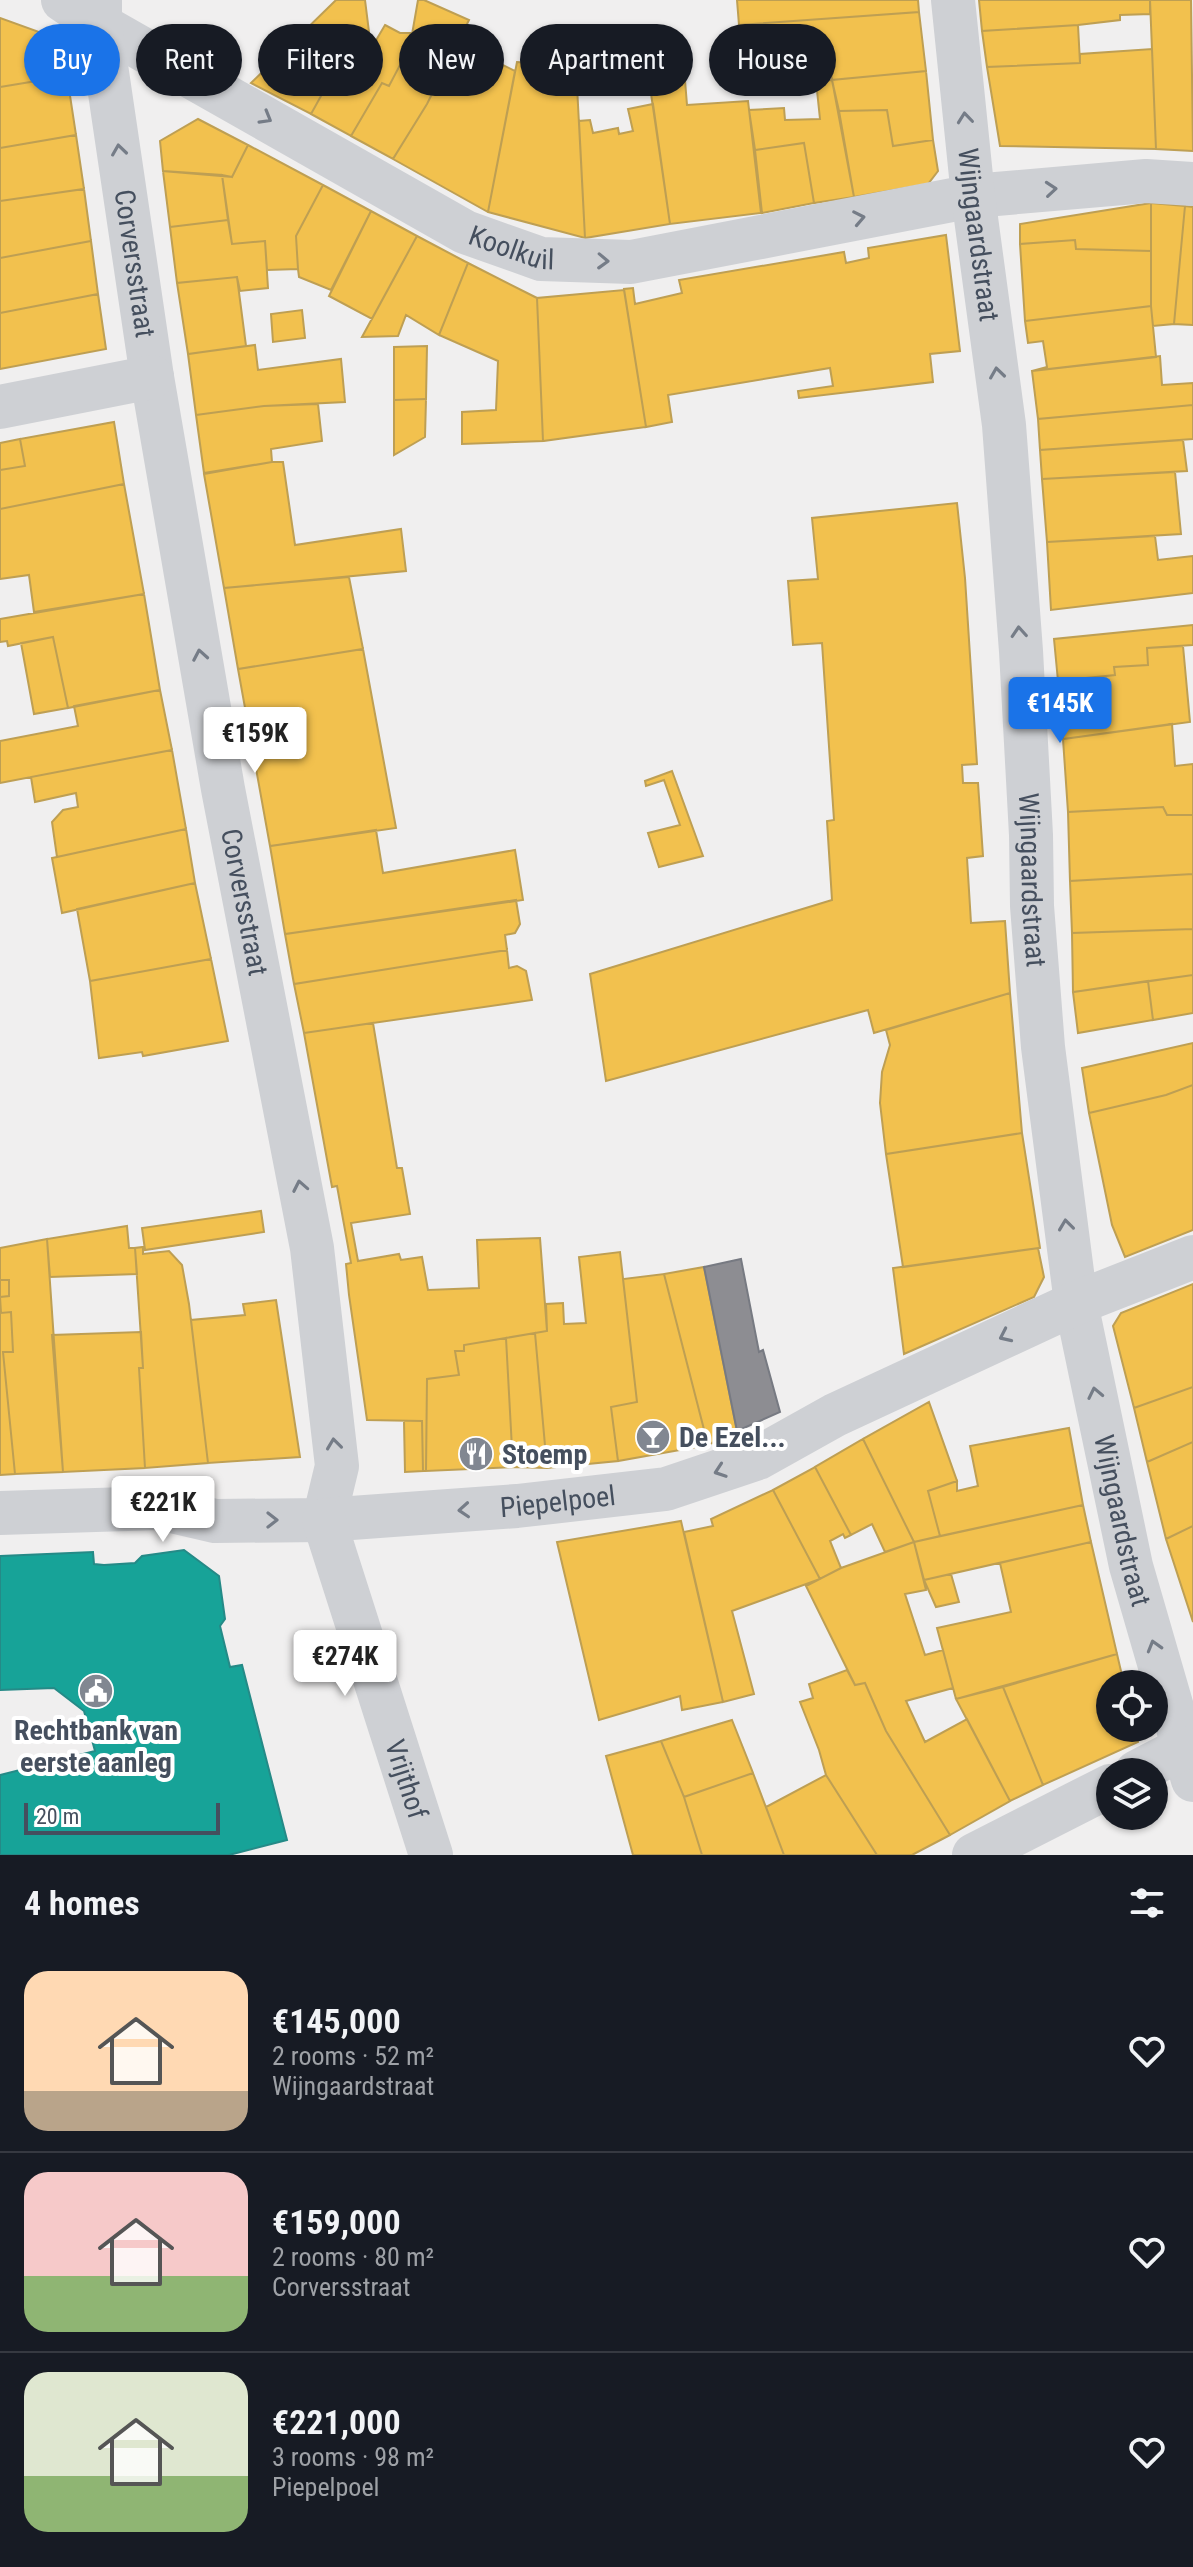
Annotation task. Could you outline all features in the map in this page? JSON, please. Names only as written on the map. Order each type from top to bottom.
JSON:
[{"type":"street","name":"Koolkuil","points":[[63,0],[100,12],[465,232],[541,259],[631,262],[973,196],[1146,181],[1193,184]]},
{"type":"street","name":"Wijngaardstraat","points":[[953,0],[973,196],[1004,425],[1021,651],[1032,906],[1043,1047],[1076,1303],[1131,1566],[1188,1764]]},
{"type":"street","name":"Corversstraat","points":[[100,12],[152,377],[223,789],[312,1248],[337,1466],[324,1520]]},
{"type":"street","points":[[0,407],[152,377]]},
{"type":"street","name":"Piepelpoel","points":[[0,1513],[159,1508],[215,1521],[324,1520],[517,1506],[666,1489],[758,1458],[835,1415],[1076,1303],[1193,1257]]},
{"type":"street","name":"Vrijthof","points":[[324,1520],[431,1855]]},
{"type":"street","points":[[1168,1767],[1188,1764]]},
{"type":"street","points":[[974,1855],[1096,1793]]},
{"type":"building: Homes","points":[[336,0],[365,0],[368,24],[311,24]]},
{"type":"building: Homes","points":[[418,0],[469,20],[467,24],[414,24]]},
{"type":"building: Homes","points":[[737,0],[918,0],[919,12],[739,24]]},
{"type":"building: Homes","points":[[979,0],[1150,0],[1150,14],[1120,15],[1120,20],[1078,25],[982,31]]},
{"type":"building: Homes","points":[[1150,0],[1191,0],[1193,151],[1156,149]]},
{"type":"building: Homes","points":[[919,12],[926,71],[836,80],[836,24],[753,24]]},
{"type":"building: Homes","points":[[0,18],[24,27],[24,83],[0,87]]},
{"type":"building: Homes","points":[[385,25],[399,32],[399,67],[389,86],[383,83]]},
{"type":"building: Homes","points":[[1078,25],[1080,63],[987,67],[982,31]]},
{"type":"building: Homes","points":[[1152,49],[1156,149],[1000,146],[987,67],[1080,63],[1080,54]]},
{"type":"building: Homes","points":[[517,62],[520,62],[520,96],[578,96],[585,238],[488,212]]},
{"type":"building: Homes","points":[[504,66],[515,71],[488,212],[393,159],[431,96],[504,96]]},
{"type":"building: Homes","points":[[399,67],[399,96],[431,96],[393,159],[351,136],[374,96],[383,96],[383,83],[389,86]]},
{"type":"building: Homes","points":[[926,71],[933,140],[893,146],[887,110],[839,111],[836,80]]},
{"type":"building: Homes","points":[[24,83],[24,96],[70,96],[76,135],[0,148],[0,87]]},
{"type":"building: Homes","points":[[276,96],[321,96],[311,114]]},
{"type":"building: Homes","points":[[321,96],[374,96],[351,136],[311,114]]},
{"type":"building: Homes","points":[[651,96],[686,96],[687,105],[748,101],[761,213],[670,224]]},
{"type":"building: Homes","points":[[818,96],[835,96],[854,197],[814,203],[804,143],[755,150],[749,110],[784,108],[785,120],[820,119]]},
{"type":"building: Homes","points":[[653,104],[670,224],[585,238],[579,121],[590,120],[593,133],[618,128],[619,134],[633,131],[628,109]]},
{"type":"building: Homes","points":[[887,110],[893,146],[933,140],[938,171],[928,184],[854,197],[839,111]]},
{"type":"building: Homes","points":[[198,119],[248,145],[232,177],[163,171],[160,141]]},
{"type":"building: Homes","points":[[76,135],[84,189],[0,201],[0,148]]},
{"type":"building: Homes","points":[[804,143],[814,203],[762,213],[755,150]]},
{"type":"building: Homes","points":[[248,145],[323,185],[296,236],[298,269],[267,270],[265,241],[232,244],[222,175],[232,177]]},
{"type":"building: Homes","points":[[163,171],[222,175],[228,220],[170,227]]},
{"type":"building: Homes","points":[[323,185],[371,211],[331,290],[299,277],[298,269],[296,236]]},
{"type":"building: Homes","points":[[84,189],[91,241],[0,258],[0,201]]},
{"type":"building: Homes","points":[[1151,203],[1185,206],[1174,324],[1153,326]]},
{"type":"building: Homes","points":[[1151,203],[1151,251],[1076,249],[1075,240],[1020,244],[1020,224]]},
{"type":"building: Homes","points":[[1185,206],[1193,207],[1193,325],[1174,324]]},
{"type":"building: Homes","points":[[371,211],[417,236],[372,319],[329,296]]},
{"type":"building: Homes","points":[[228,220],[232,244],[265,241],[268,288],[240,291],[237,277],[177,283],[170,227]]},
{"type":"building: Homes","points":[[946,235],[960,351],[930,354],[933,382],[799,398],[798,391],[833,386],[830,368],[668,395],[672,422],[646,427],[624,289],[633,288],[635,304],[682,293],[679,280],[844,252],[846,263],[869,258],[868,248]]},
{"type":"building: Homes","points":[[417,236],[468,263],[439,335],[406,315],[398,336],[362,337]]},
{"type":"building: Homes","points":[[1075,240],[1076,249],[1151,251],[1151,306],[1025,321],[1020,244]]},
{"type":"building: Homes","points":[[91,241],[98,294],[0,313],[0,258]]},
{"type":"building: Homes","points":[[468,263],[537,298],[543,441],[462,444],[462,412],[496,410],[498,361],[439,335]]},
{"type":"building: Homes","points":[[237,277],[246,346],[188,354],[177,283]]},
{"type":"building: Homes","points":[[624,290],[646,427],[543,441],[537,298]]},
{"type":"building: Homes","points":[[98,294],[106,349],[0,369],[0,313]]},
{"type":"building: Homes","points":[[1151,306],[1156,357],[1032,371],[1047,367],[1043,341],[1028,343],[1025,321]]},
{"type":"building: Homes","points":[[302,310],[305,338],[273,342],[271,314]]},
{"type":"building: Homes","points":[[255,345],[258,370],[341,359],[345,402],[264,406],[196,415],[188,354]]},
{"type":"building: Homes","points":[[427,346],[426,399],[394,400],[394,347]]},
{"type":"building: Homes","points":[[1160,356],[1162,385],[1193,383],[1193,405],[1038,419],[1032,371]]},
{"type":"building: Homes","points":[[426,399],[425,437],[394,455],[394,400]]},
{"type":"building: Homes","points":[[318,404],[322,441],[271,449],[272,462],[204,473],[196,415],[264,406]]},
{"type":"building: Homes","points":[[1193,405],[1193,439],[1040,450],[1038,419]]},
{"type":"building: Homes","points":[[114,422],[124,484],[0,509],[0,470],[25,466],[20,439]]},
{"type":"building: Homes","points":[[20,439],[25,466],[0,470],[0,443]]},
{"type":"building: Homes","points":[[1183,440],[1187,471],[1042,479],[1040,450]]},
{"type":"building: Homes","points":[[283,462],[295,545],[401,529],[406,571],[224,588],[204,474]]},
{"type":"building: Homes","points":[[1175,472],[1181,534],[1047,542],[1042,479]]},
{"type":"building: Homes","points":[[124,484],[144,594],[34,612],[29,575],[0,579],[0,509]]},
{"type":"building: Homes","points":[[957,503],[977,764],[962,765],[963,783],[978,783],[983,856],[967,858],[971,923],[1005,921],[1010,993],[874,1033],[868,1010],[606,1081],[590,974],[832,900],[827,821],[834,820],[822,643],[793,645],[788,581],[818,579],[812,518]]},
{"type":"building: Homes","points":[[1155,536],[1158,560],[1193,556],[1193,593],[1051,610],[1047,542]]},
{"type":"building: Homes","points":[[349,577],[363,649],[238,669],[224,588]]},
{"type":"building: Homes","points":[[144,594],[160,690],[68,708],[53,637],[8,646],[7,641],[0,642],[0,619]]},
{"type":"building: Homes","points":[[1193,625],[1193,645],[1147,648],[1148,665],[1114,667],[1115,675],[1058,681],[1054,639]]},
{"type":"building: Homes","points":[[53,637],[68,708],[34,714],[21,643]]},
{"type":"building: Homes","points":[[1183,646],[1190,722],[1063,739],[1058,681],[1115,675],[1114,667],[1148,665],[1147,648]]},
{"type":"building: Homes","points":[[363,649],[396,828],[270,846],[238,669]]},
{"type":"building: Homes","points":[[160,690],[172,750],[0,783],[0,741],[78,726],[74,706]]},
{"type":"building: Homes","points":[[1172,724],[1175,766],[1193,764],[1193,815],[1167,815],[1163,807],[1068,812],[1063,739]]},
{"type":"building: Homes","points":[[172,750],[186,829],[57,857],[52,822],[63,810],[78,807],[76,793],[35,802],[31,777]]},
{"type":"building: Homes","points":[[672,771],[703,856],[659,867],[648,833],[680,825],[664,780],[646,786],[645,781]]},
{"type":"building: Homes","points":[[1163,807],[1167,815],[1193,815],[1193,874],[1070,881],[1068,812]]},
{"type":"building: Homes","points":[[186,829],[195,883],[62,913],[52,858]]},
{"type":"building: Homes","points":[[376,830],[383,873],[515,850],[523,900],[285,934],[270,846]]},
{"type":"building: Homes","points":[[1193,874],[1193,929],[1072,933],[1070,881]]},
{"type":"building: Homes","points":[[195,883],[211,959],[90,981],[77,909]]},
{"type":"building: Homes","points":[[516,900],[520,924],[515,933],[505,935],[507,950],[294,984],[285,934]]},
{"type":"building: Homes","points":[[1193,929],[1193,975],[1073,992],[1072,933]]},
{"type":"building: Homes","points":[[507,950],[509,968],[517,966],[526,971],[532,1000],[304,1033],[294,984]]},
{"type":"building: Homes","points":[[211,959],[228,1041],[143,1056],[142,1052],[99,1058],[90,981]]},
{"type":"building: Homes","points":[[1193,975],[1193,1013],[1153,1020],[1148,981]]},
{"type":"building: Homes","points":[[1148,981],[1153,1020],[1078,1033],[1073,992]]},
{"type":"building: Homes","points":[[1010,993],[1022,1133],[886,1154],[880,1103],[882,1072],[890,1045],[886,1030]]},
{"type":"building: Homes","points":[[373,1023],[397,1168],[402,1168],[410,1214],[351,1223],[358,1261],[399,1254],[401,1260],[422,1257],[428,1290],[479,1288],[477,1240],[540,1238],[547,1331],[464,1345],[464,1351],[455,1351],[459,1375],[427,1379],[426,1471],[423,1471],[422,1421],[367,1420],[349,1295],[346,1264],[351,1263],[337,1186],[332,1187],[304,1033]]},
{"type":"building: Homes","points":[[1193,1043],[1193,1085],[1166,1095],[1089,1113],[1082,1068]]},
{"type":"building: Homes","points":[[1193,1085],[1193,1230],[1125,1257],[1112,1225],[1089,1113],[1166,1095]]},
{"type":"building: Homes","points":[[1022,1133],[1040,1248],[903,1267],[886,1154]]},
{"type":"building: Homes","points":[[261,1211],[264,1232],[145,1250],[142,1228]]},
{"type":"building: Homes","points":[[127,1226],[129,1248],[135,1248],[137,1274],[50,1277],[47,1239]]},
{"type":"building: Homes","points":[[47,1239],[63,1472],[15,1474],[3,1352],[13,1352],[11,1312],[1,1313],[0,1297],[9,1296],[9,1280],[0,1280],[0,1248]]},
{"type":"building: Homes","points":[[143,1247],[143,1254],[169,1251],[182,1265],[208,1463],[145,1468],[139,1368],[143,1368],[135,1248]]},
{"type":"building: Homes","points":[[1038,1248],[1044,1277],[1034,1297],[904,1354],[893,1268]]},
{"type":"building: Homes","points":[[620,1252],[637,1402],[611,1407],[618,1461],[547,1468],[535,1333],[547,1331],[546,1304],[563,1303],[564,1324],[586,1323],[579,1257]]},
{"type":"building: Homes","points":[[704,1267],[737,1431],[708,1445],[664,1274]]},
{"type":"building: Homes","points":[[664,1274],[708,1445],[618,1461],[611,1407],[637,1402],[623,1279]]},
{"type":"building: Homes","points":[[0,1280],[9,1280],[9,1296],[0,1297]]},
{"type":"building: Homes","points":[[1193,1284],[1193,1387],[1134,1408],[1113,1326],[1121,1313]]},
{"type":"building: Homes","points":[[0,1297],[1,1313],[11,1312],[13,1352],[3,1352],[15,1474],[0,1475]]},
{"type":"building: Homes","points":[[276,1300],[300,1457],[208,1463],[191,1320],[245,1315],[243,1304]]},
{"type":"building: Homes","points":[[141,1332],[143,1368],[139,1368],[145,1468],[63,1472],[52,1335]]},
{"type":"building: Homes","points":[[535,1333],[547,1468],[513,1467],[506,1338]]},
{"type":"building: Homes","points":[[506,1338],[513,1467],[426,1471],[427,1379],[459,1375],[455,1351],[464,1351],[464,1345]]},
{"type":"building: Homes","points":[[1193,1387],[1193,1442],[1147,1462],[1134,1408]]},
{"type":"building: Homes","points":[[929,1402],[957,1481],[928,1491],[940,1536],[914,1542],[863,1439]]},
{"type":"building: Homes","points":[[404,1421],[422,1421],[423,1471],[405,1472]]},
{"type":"building: Homes","points":[[1069,1428],[1083,1505],[940,1536],[928,1491],[957,1481],[957,1491],[978,1486],[970,1446]]},
{"type":"building: Homes","points":[[863,1439],[914,1542],[885,1552],[872,1524],[851,1535],[815,1467]]},
{"type":"building: Homes","points":[[1193,1442],[1193,1526],[1166,1539],[1147,1462]]},
{"type":"building: Homes","points":[[815,1467],[851,1535],[845,1538],[843,1534],[830,1541],[841,1568],[820,1579],[773,1490]]},
{"type":"building: Homes","points":[[773,1490],[820,1579],[732,1611],[754,1694],[723,1702],[684,1532],[713,1526],[711,1519]]},
{"type":"building: Homes","points":[[1083,1505],[1091,1542],[924,1580],[914,1542]]},
{"type":"building: Homes","points":[[681,1521],[723,1702],[682,1710],[680,1696],[599,1720],[557,1542]]},
{"type":"building: Homes","points":[[1193,1526],[1193,1622],[1166,1539]]},
{"type":"building: Homes","points":[[914,1542],[926,1590],[905,1594],[925,1655],[943,1650],[953,1688],[906,1701],[925,1742],[967,1719],[1010,1801],[950,1835],[886,1731],[865,1683],[855,1685],[806,1586],[841,1568]]},
{"type":"building: Homes","points":[[1091,1542],[1117,1654],[956,1699],[937,1628],[1011,1612],[1000,1563]]},
{"type":"building: Homes","points":[[951,1574],[959,1602],[936,1607],[924,1580]]},
{"type":"building: Homes","points":[[1117,1654],[1121,1670],[1096,1670],[1096,1742],[1138,1742],[1096,1758],[1096,1761],[1043,1785],[1003,1687]]},
{"type":"building: Homes","points":[[847,1670],[855,1685],[865,1683],[886,1731],[950,1835],[912,1855],[877,1855],[826,1775],[800,1702],[813,1698],[809,1684]]},
{"type":"building: Homes","points":[[1003,1687],[1043,1785],[1010,1801],[956,1699]]},
{"type":"building: Homes","points":[[732,1720],[753,1773],[684,1797],[661,1741]]},
{"type":"building: Homes","points":[[661,1741],[684,1797],[702,1855],[633,1855],[606,1756]]},
{"type":"building: Homes","points":[[753,1773],[784,1855],[702,1855],[684,1797]]},
{"type":"building: Homes","points":[[826,1775],[877,1855],[784,1855],[766,1807]]},
{"type":"building: Public","points":[[184,1550],[219,1576],[225,1619],[220,1626],[230,1667],[242,1665],[287,1840],[229,1855],[0,1855],[0,1775],[95,1751],[84,1711],[54,1688],[0,1690],[0,1556],[93,1552],[94,1564],[104,1565],[135,1563],[142,1556]]},
{"type":"building: Industry","points":[[741,1259],[759,1352],[763,1350],[780,1412],[737,1431],[704,1267]]},
{"type":"place","name":"De Ezel...","points":[[653,1437]]},
{"type":"place","name":"Stoemp","points":[[476,1454]]},
{"type":"place","name":"Rechtbank van eerste aanleg","points":[[96,1691]]}]
